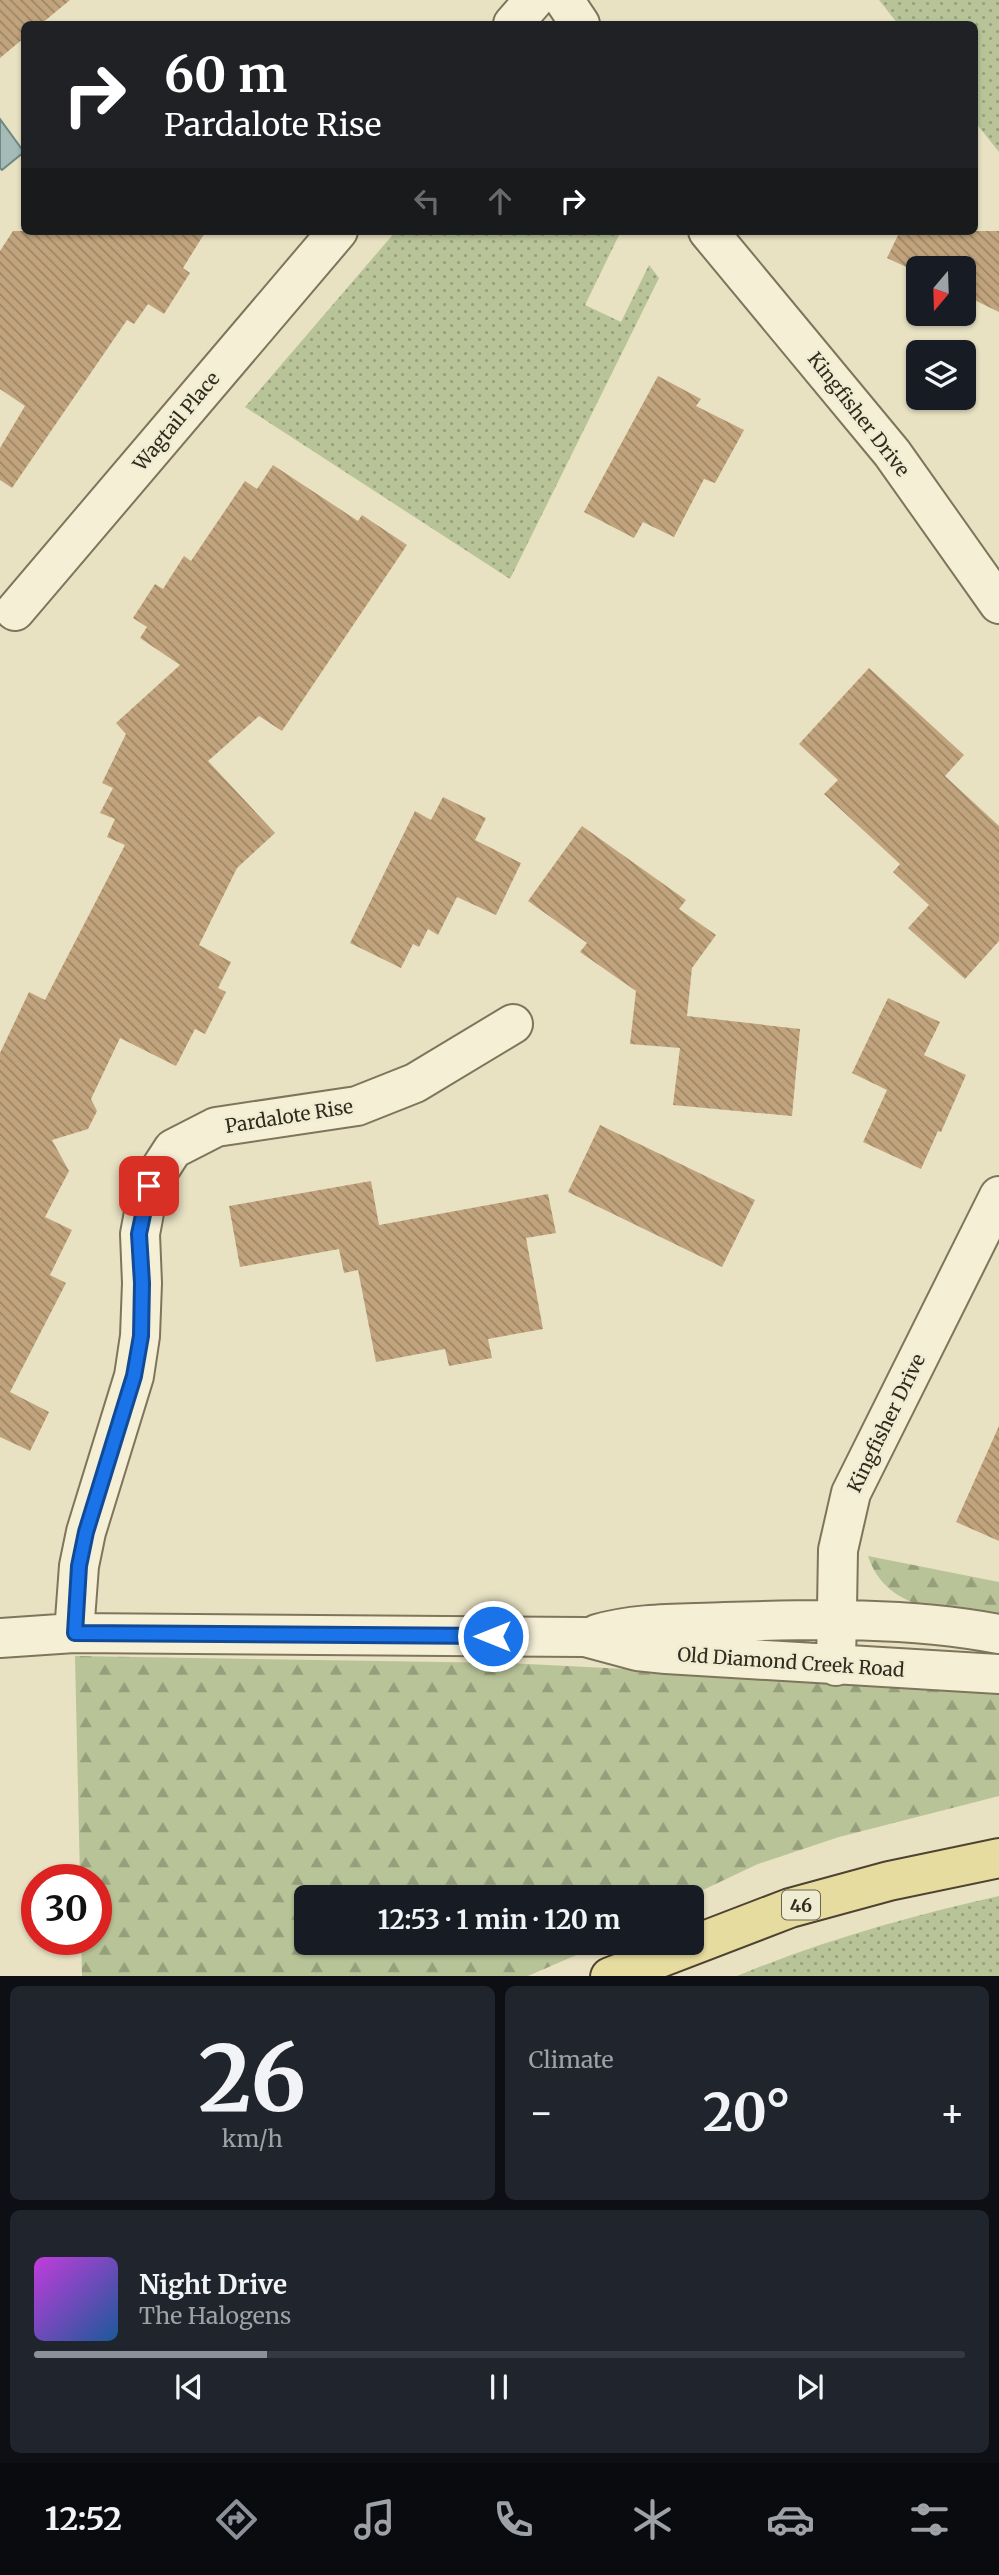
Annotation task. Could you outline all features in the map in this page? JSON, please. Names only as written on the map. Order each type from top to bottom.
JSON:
[{"type":"main road","name":"46","points":[[610,1976],[790,1908],[889,1881],[999,1858]]},
{"type":"street","points":[[516,21],[534,0]]},
{"type":"street","points":[[564,0],[578,21]]},
{"type":"street","name":"Wagtail Place","points":[[15,611],[335,235]]},
{"type":"street","name":"Kingfisher Drive","points":[[711,235],[892,453],[999,604]]},
{"type":"street","name":"Pardalote Rise","points":[[75,1633],[79,1566],[86,1532],[134,1376],[141,1336],[139,1234],[149,1186],[173,1149],[216,1127],[357,1106],[415,1083],[513,1024]]},
{"type":"street","name":"Kingfisher Drive","points":[[836,1666],[838,1550],[850,1493],[999,1196]]},
{"type":"street","name":"Old Diamond Creek Road","points":[[0,1638],[75,1633],[584,1637],[652,1625],[835,1619],[907,1621],[999,1634]]},
{"type":"street","name":"Old Diamond Creek Road","points":[[584,1637],[611,1646],[656,1653],[999,1674]]},
{"type":"green space","points":[[879,0],[999,0],[999,152],[978,126],[978,21],[896,21]]},
{"type":"green space","points":[[393,235],[619,235],[585,305],[621,322],[649,265],[659,278],[510,579],[245,407]]},
{"type":"green space","points":[[868,1556],[999,1582],[999,1621],[940,1611],[904,1599],[889,1588],[877,1574]]},
{"type":"green space","points":[[75,1656],[506,1663],[999,1688],[999,1796],[839,1837],[758,1864],[704,1889],[704,1885],[294,1885],[294,1955],[576,1955],[528,1976],[82,1976],[81,1955],[112,1955],[112,1864],[80,1864]]},
{"type":"green space","points":[[999,1896],[999,1976],[737,1976],[866,1930]]},
{"type":"water","points":[[0,119],[21,148],[21,154],[2,170]]},
{"type":"building","points":[[0,0],[70,0],[45,21],[21,21],[21,40],[0,58]]},
{"type":"building","points":[[13,231],[21,231],[21,235],[204,235],[183,268],[190,273],[164,314],[148,304],[134,324],[127,320],[12,488],[0,480],[0,448],[25,406],[0,389],[0,251]]},
{"type":"building","points":[[978,231],[999,231],[999,312],[976,301],[976,256],[906,256],[906,267],[887,258],[898,235],[978,235]]},
{"type":"building","points":[[658,376],[701,399],[696,406],[744,430],[715,483],[704,479],[674,537],[643,522],[634,538],[584,512]]},
{"type":"building","points":[[273,465],[358,521],[362,515],[407,545],[282,731],[259,716],[208,761],[275,833],[237,868],[199,945],[231,962],[218,988],[226,992],[205,1034],[195,1029],[176,1066],[120,1038],[91,1099],[97,1111],[88,1129],[52,1140],[69,1171],[45,1217],[72,1230],[50,1275],[66,1283],[10,1392],[49,1412],[30,1451],[0,1437],[0,1053],[29,992],[45,1000],[125,845],[107,837],[115,819],[100,813],[113,788],[102,783],[126,734],[116,723],[180,665],[140,638],[147,627],[133,618],[155,584],[163,589],[184,556],[191,561],[245,481],[257,489]]},
{"type":"building","points":[[869,668],[964,755],[945,776],[999,826],[999,941],[965,979],[908,928],[929,905],[893,872],[900,864],[824,794],[838,780],[799,744]]},
{"type":"building","points":[[443,797],[486,818],[475,840],[521,863],[496,915],[457,897],[438,935],[428,929],[419,947],[413,944],[401,968],[350,943],[415,811],[431,820]]},
{"type":"building","points":[[582,826],[686,900],[679,909],[716,935],[692,968],[687,1016],[800,1029],[792,1116],[673,1105],[680,1048],[630,1044],[636,991],[580,952],[587,943],[528,901]]},
{"type":"building","points":[[888,998],[940,1022],[924,1055],[966,1075],[921,1169],[863,1142],[887,1090],[852,1073]]},
{"type":"building","points":[[600,1125],[755,1200],[722,1267],[568,1192]]},
{"type":"building","points":[[371,1181],[379,1225],[548,1194],[556,1233],[526,1238],[543,1329],[488,1339],[492,1358],[449,1366],[445,1349],[376,1362],[358,1270],[344,1273],[339,1249],[240,1267],[229,1206]]},
{"type":"building","points":[[999,1426],[999,1541],[956,1522]]},
{"type":"route","points":[[149,1186],[139,1234],[141,1336],[124,1413],[86,1532],[79,1566],[75,1633],[493,1636]]}]
